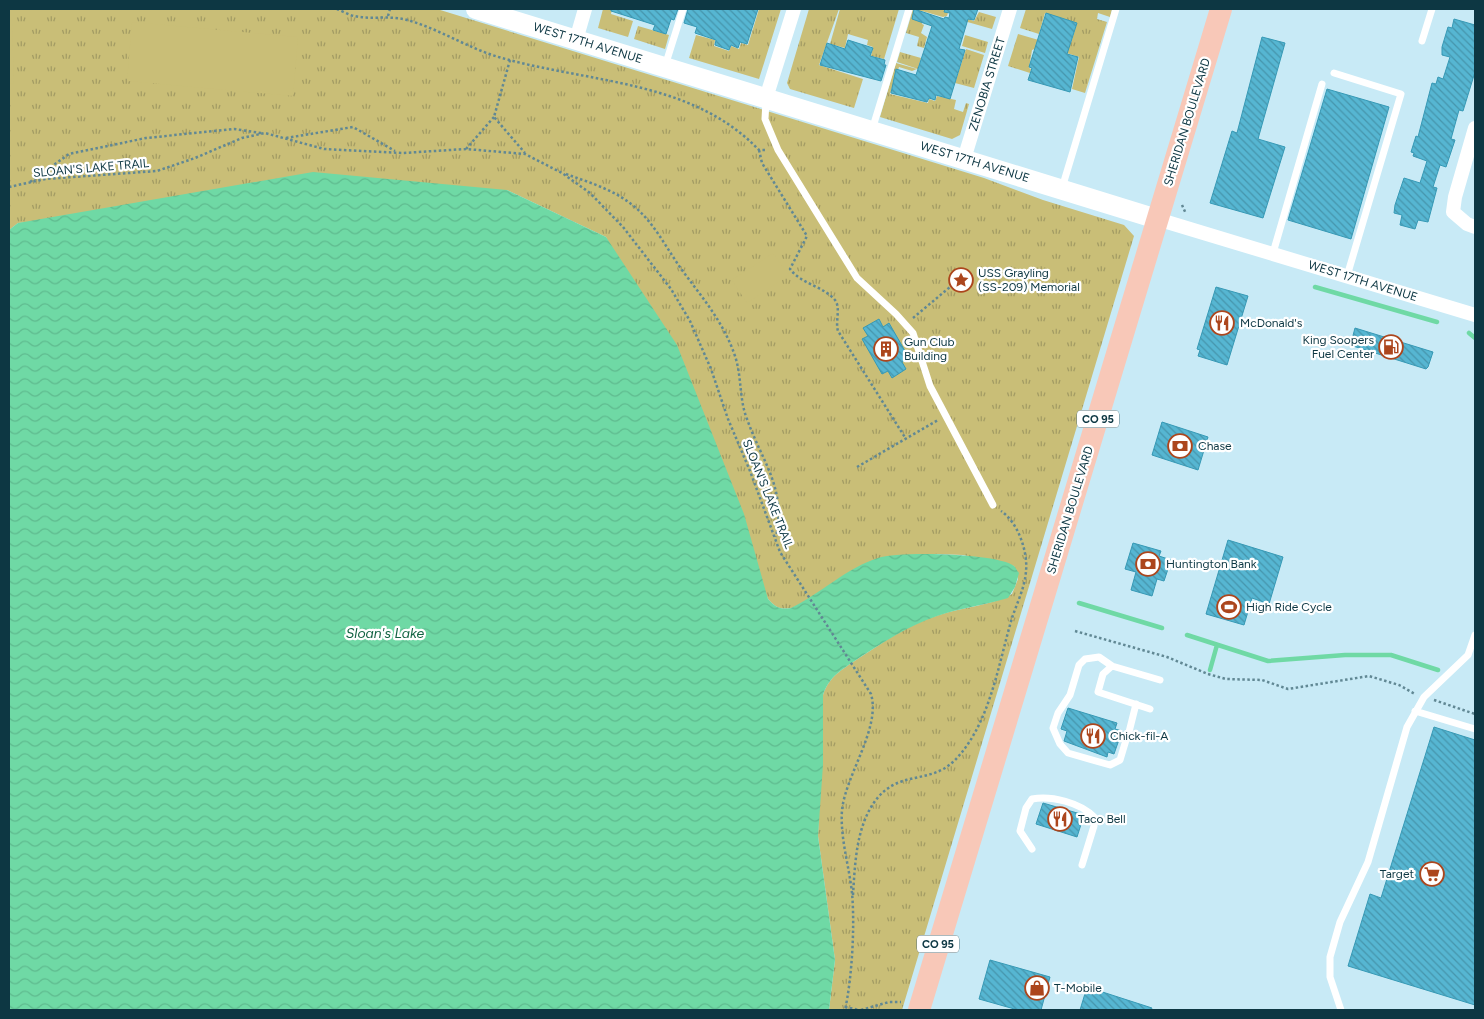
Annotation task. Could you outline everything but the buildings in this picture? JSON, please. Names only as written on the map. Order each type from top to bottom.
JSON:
[{"type":"main road","name":"SHERIDAN BOULEVARD","points":[[910,1006],[1221,9]]},
{"type":"street","points":[[576,40],[585,9]]},
{"type":"street","points":[[766,98],[794,9]]},
{"type":"street","name":"ZENOBIA STREET","points":[[964,159],[1010,9]]},
{"type":"street","name":"WEST 17TH AVENUE","points":[[483,10],[1157,219],[1475,314]]},
{"type":"street","points":[[1475,128],[1455,197],[1453,212],[1467,224],[1475,227]]},
{"type":"lane","points":[[665,67],[683,9]]},
{"type":"lane","points":[[872,131],[909,9]]},
{"type":"lane","points":[[1061,189],[1116,9]]},
{"type":"lane","points":[[1422,41],[1432,9]]},
{"type":"lane","points":[[1334,73],[1401,94],[1347,276]]},
{"type":"lane","points":[[1272,253],[1322,84]]},
{"type":"lane","points":[[766,98],[763,111],[764,119],[778,150],[856,278],[906,324],[919,346],[930,386],[992,505]]},
{"type":"lane","points":[[1342,1010],[1330,977],[1330,957],[1340,922],[1368,862],[1407,727],[1424,697],[1468,655],[1475,635]]},
{"type":"lane","points":[[1126,740],[1120,760],[1110,765],[1068,753],[1060,744],[1053,728],[1058,713],[1070,695],[1079,665],[1085,658],[1099,657],[1112,666],[1160,680]]},
{"type":"lane","points":[[1112,666],[1103,674],[1098,692],[1150,709]]},
{"type":"lane","points":[[1129,732],[1136,704]]},
{"type":"lane","points":[[1415,711],[1475,730]]},
{"type":"lane","points":[[1032,849],[1020,831],[1026,808],[1032,799],[1043,797],[1079,806],[1087,810],[1094,818],[1094,826],[1082,865]]},
{"type":"path","points":[[337,9],[355,16],[388,16],[409,20],[460,43],[510,60],[631,84],[662,93],[718,118],[745,135],[759,150],[762,163],[807,236],[790,269],[796,277],[812,284],[835,300],[838,306],[836,324],[838,331],[906,438]]},
{"type":"path","points":[[388,16],[390,9]]},
{"type":"path","points":[[466,149],[494,117],[510,60]]},
{"type":"path","name":"SLOAN'S LAKE TRAIL","points":[[494,117],[525,154]]},
{"type":"path","points":[[284,139],[353,127],[397,152]]},
{"type":"path","points":[[29,183],[69,154],[146,138],[234,129],[265,133]]},
{"type":"path","name":"SLOAN'S LAKE TRAIL","points":[[9,187],[45,179],[157,171],[195,158],[242,138],[265,133],[324,149],[397,152],[466,149],[525,154],[562,173],[590,193],[623,227],[671,289],[690,321],[711,369],[728,419],[750,471],[780,552],[870,691],[874,708],[870,725],[847,787],[842,809],[842,835],[853,904],[845,1008]]},
{"type":"path","points":[[759,150],[778,150]]},
{"type":"path","points":[[562,173],[603,188],[634,206],[666,246],[727,334],[739,369],[741,396],[747,420],[774,479],[780,512],[776,540]]},
{"type":"path","points":[[1182,205],[1186,214]]},
{"type":"path","points":[[906,324],[950,287]]},
{"type":"path","points":[[857,467],[946,416]]},
{"type":"path","points":[[853,904],[860,836],[866,817],[875,801],[882,792],[896,782],[932,774],[947,767],[963,750],[981,719],[1026,571],[1026,554],[1020,537],[1007,514],[992,505]]},
{"type":"path","points":[[1075,631],[1167,657],[1208,674],[1226,679],[1262,680],[1288,689],[1368,676],[1398,685],[1424,697],[1475,714]]},
{"type":"path","points":[[845,1008],[860,1010],[889,1002],[910,1006]]},
{"type":"green space","points":[[9,9],[437,9],[984,178],[1043,200],[1124,225],[1134,236],[902,1010],[829,1010],[835,960],[818,836],[823,695],[829,683],[842,670],[907,628],[948,612],[986,604],[1012,594],[1018,579],[1014,566],[963,555],[936,554],[791,608],[784,609],[775,606],[768,599],[606,237],[507,190],[18,223],[9,230]]},
{"type":"green space","points":[[603,9],[612,9],[611,14],[633,21],[628,37],[598,28]]},
{"type":"green space","points":[[759,9],[781,9],[759,79],[689,58],[696,35],[715,40],[714,46],[729,51],[731,46],[739,49],[741,43],[748,45]]},
{"type":"green space","points":[[809,9],[839,9],[819,65],[863,79],[854,108],[790,89],[787,83]]},
{"type":"green space","points":[[840,9],[899,9],[884,59],[871,56],[873,47],[867,45],[868,40],[848,34],[845,48],[830,44]]},
{"type":"green space","points":[[913,9],[949,9],[947,16],[943,17],[922,11],[920,17],[923,18],[922,24],[924,25],[921,33],[927,37],[924,48],[917,46],[919,37],[906,33]]},
{"type":"green space","points":[[1026,9],[1112,9],[1110,17],[1098,13],[1097,19],[1107,22],[1085,93],[1072,89],[1079,57],[1039,44],[1037,48],[1032,50],[1030,73],[1008,66],[1018,34],[1049,43],[1071,43],[1077,23],[1045,13],[1039,34],[1020,28]]},
{"type":"green space","points":[[979,12],[996,17],[992,29],[964,21],[965,18],[974,21]]},
{"type":"green space","points":[[132,22],[298,37],[293,96],[127,81]]},
{"type":"green space","points":[[9,24],[12,24],[14,83],[9,84]]},
{"type":"green space","points":[[638,26],[669,35],[665,49],[634,39]]},
{"type":"green space","points":[[965,35],[988,42],[985,53],[962,46]]},
{"type":"green space","points":[[966,49],[984,55],[974,88],[955,83]]},
{"type":"green space","points":[[900,52],[921,58],[918,69],[897,62]]},
{"type":"green space","points":[[896,63],[917,69],[912,71],[899,67],[890,94],[928,103],[929,99],[935,101],[937,96],[956,100],[954,109],[963,112],[966,103],[969,104],[960,135],[952,139],[880,117]]},
{"type":"green space","points":[[773,253],[789,275],[747,303],[732,280]]},
{"type":"water","name":"Sloan's Lake","points":[[313,172],[507,190],[606,237],[677,345],[744,514],[768,599],[775,606],[784,609],[791,608],[867,562],[889,556],[948,554],[989,558],[1014,566],[1019,573],[1015,587],[1008,598],[946,613],[906,629],[842,670],[826,688],[823,695],[823,765],[818,836],[835,960],[829,1010],[9,1010],[9,230],[18,223]]},
{"type":"waterway","points":[[1315,287],[1437,322]]},
{"type":"waterway","points":[[1469,333],[1475,338]]},
{"type":"waterway","points":[[1079,603],[1162,628]]},
{"type":"waterway","points":[[1187,635],[1268,661],[1345,655],[1391,655],[1438,670]]},
{"type":"waterway","points":[[1210,670],[1217,645]]},
{"type":"place","name":"USS Grayling (SS-209) Memorial","points":[[961,280]]},
{"type":"place","name":"McDonald's","points":[[1222,323]]},
{"type":"place","name":"King Soopers Fuel Center","points":[[1391,347]]},
{"type":"place","name":"Gun Club Building","points":[[886,349]]},
{"type":"place","name":"Chase","points":[[1180,446]]},
{"type":"place","name":"Huntington Bank","points":[[1148,564]]},
{"type":"place","name":"High Ride Cycle","points":[[1229,607]]},
{"type":"place","name":"Chick-fil-A","points":[[1093,736]]},
{"type":"place","name":"Taco Bell","points":[[1060,819]]},
{"type":"place","name":"Target","points":[[1432,874]]},
{"type":"place","name":"T-Mobile","points":[[1037,988]]}]
